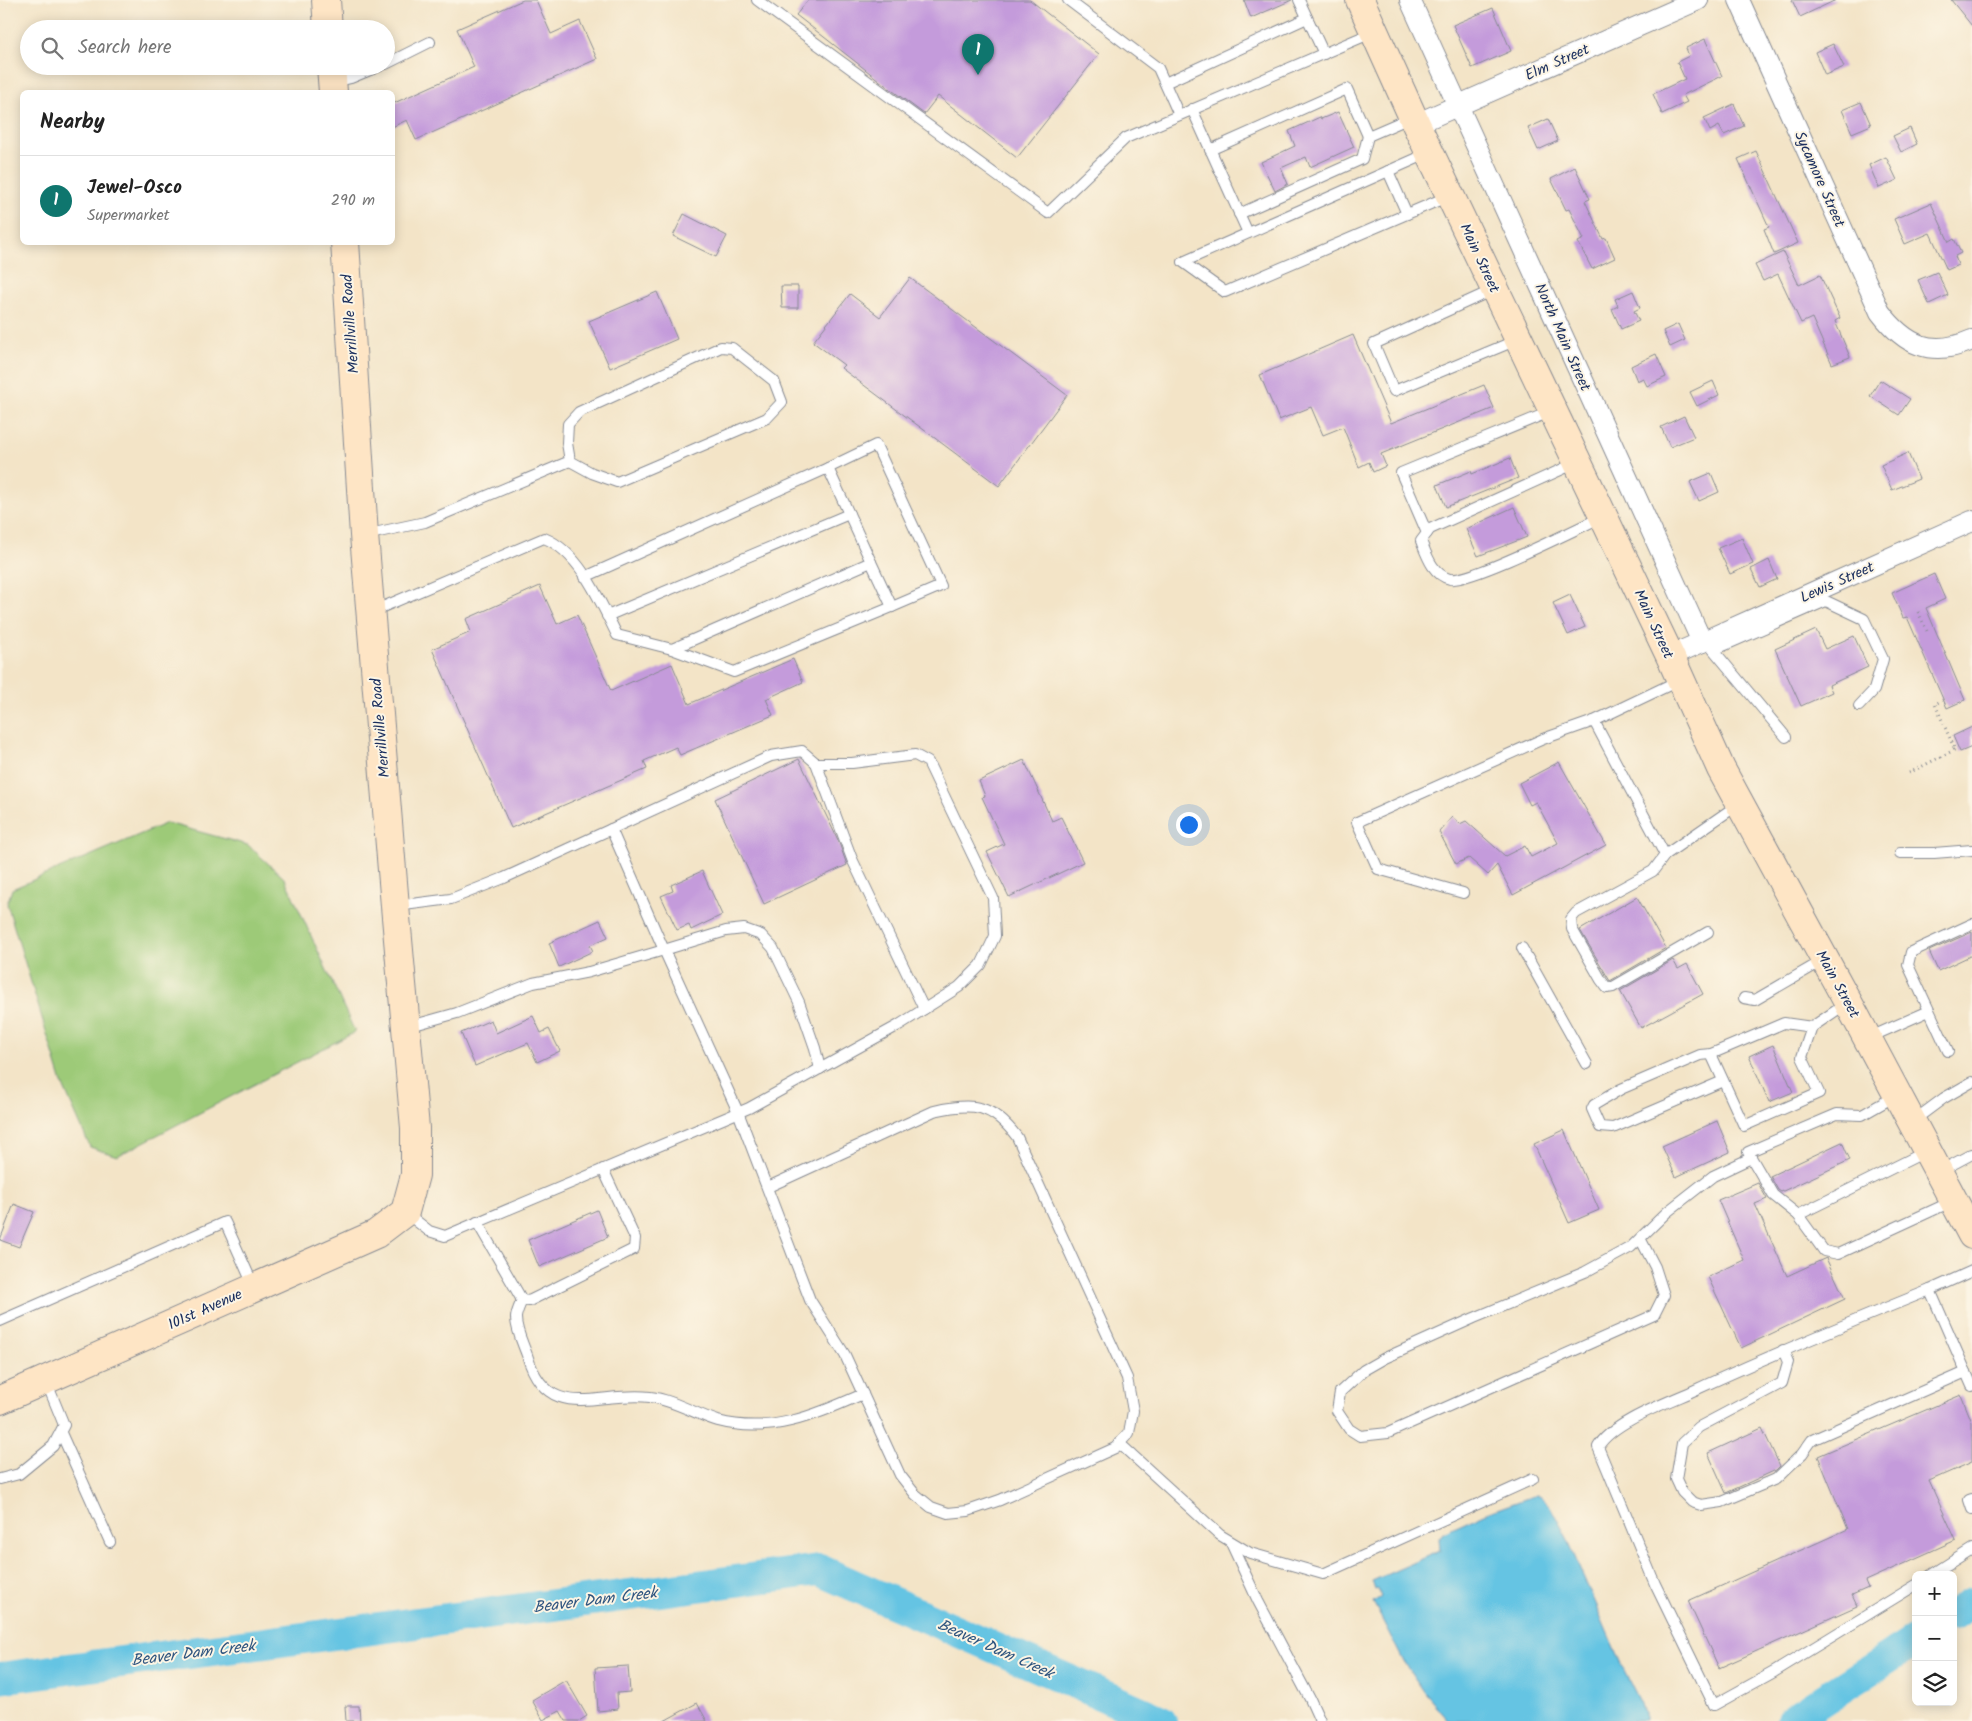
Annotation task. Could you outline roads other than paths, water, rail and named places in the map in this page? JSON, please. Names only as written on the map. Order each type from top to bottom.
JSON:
[{"type":"street","points":[[326,0],[327,20]]},
{"type":"street","name":"Main Street","points":[[1360,0],[1430,153],[1675,668],[1721,769],[1868,1038],[1972,1235]]},
{"type":"street","name":"North Main Street","points":[[1410,0],[1707,644]]},
{"type":"street","name":"Elm Street","points":[[1415,120],[1458,105],[1698,0]]},
{"type":"street","name":"Sycamore Street","points":[[1739,0],[1880,312],[1904,338],[1918,345],[1932,348],[1947,348],[1972,340]]},
{"type":"street","name":"Merrillville Road","points":[[344,245],[370,612],[394,906],[415,1128],[415,1175],[405,1212]]},
{"type":"street","name":"Lewis Street","points":[[1707,644],[1972,521]]},
{"type":"street","points":[[1675,668],[1707,644]]},
{"type":"street","name":"101st Avenue","points":[[0,1400],[376,1234],[405,1212]]},
{"type":"lane","points":[[757,0],[1048,213],[1126,138],[1375,32]]},
{"type":"lane","points":[[1068,0],[1158,68],[1179,115]]},
{"type":"lane","points":[[1299,0],[1324,54]]},
{"type":"lane","points":[[1165,83],[1308,18]]},
{"type":"lane","points":[[395,60],[430,42]]},
{"type":"lane","points":[[332,80],[351,78],[358,75]]},
{"type":"lane","points":[[1210,150],[1347,89],[1368,136],[1362,159],[1239,214]]},
{"type":"lane","points":[[1192,110],[1248,233]]},
{"type":"lane","points":[[1368,136],[1415,120]]},
{"type":"lane","points":[[1430,153],[1183,262],[1225,292],[1451,195]]},
{"type":"lane","points":[[1388,171],[1407,214]]},
{"type":"lane","points":[[1495,289],[1374,344],[1394,391],[1518,339]]},
{"type":"lane","points":[[364,535],[425,522],[570,462],[592,473],[617,482],[768,418],[782,402],[774,381],[732,348],[721,347],[579,412],[568,424],[567,443],[570,462]]},
{"type":"lane","points":[[1427,534],[1402,473],[1552,411]]},
{"type":"lane","points":[[370,612],[544,538],[569,556],[585,577],[594,588],[616,635],[672,649],[734,672],[941,586],[876,445],[585,577]]},
{"type":"lane","points":[[1577,463],[1430,529],[1421,541],[1430,562],[1437,573],[1451,579],[1479,573],[1603,516]]},
{"type":"lane","points":[[828,468],[892,607]]},
{"type":"lane","points":[[607,616],[849,514]]},
{"type":"lane","points":[[672,649],[871,562]]},
{"type":"lane","points":[[1786,737],[1707,644],[1826,601],[1864,619],[1883,659],[1874,690],[1859,706]]},
{"type":"lane","points":[[1463,893],[1378,869],[1357,822],[1543,739],[1594,721],[1675,668]]},
{"type":"lane","points":[[1594,721],[1665,855]]},
{"type":"lane","points":[[394,906],[450,899],[504,878],[770,756],[802,752],[816,763],[852,859],[924,1009]]},
{"type":"lane","points":[[405,1212],[430,1231],[445,1236],[738,1112],[820,1069],[924,1009],[959,987],[982,966],[995,936],[993,898],[928,762],[915,755],[852,763],[816,763]]},
{"type":"lane","points":[[1708,932],[1613,987],[1607,988],[1572,929],[1572,919],[1576,913],[1652,871],[1665,855],[1740,803]]},
{"type":"lane","points":[[611,829],[738,1112],[810,1300],[845,1355],[900,1475],[916,1494],[931,1507],[948,1513],[968,1511],[1000,1500],[1115,1448],[1129,1433],[1133,1411],[1127,1378],[1017,1137],[1006,1122],[986,1109],[960,1105],[934,1111],[768,1187]]},
{"type":"lane","points":[[1900,853],[1972,850]]},
{"type":"lane","points":[[1948,1051],[1908,965],[1911,952],[1972,924]]},
{"type":"lane","points":[[406,1027],[457,1014],[533,983],[589,972],[726,931],[744,929],[761,935],[774,948],[799,1002],[815,1048],[820,1069]]},
{"type":"lane","points":[[1522,948],[1587,1064]]},
{"type":"lane","points":[[1744,998],[1755,1000],[1825,960]]},
{"type":"lane","points":[[1711,1054],[1744,1126],[1819,1092],[1802,1058],[1812,1027],[1848,1002]]},
{"type":"lane","points":[[1868,1038],[1929,1011]]},
{"type":"lane","points":[[1723,1081],[1613,1128],[1600,1127],[1592,1109],[1594,1104],[1621,1089],[1700,1055],[1711,1054],[1784,1022],[1812,1027]]},
{"type":"lane","points":[[1912,1122],[1944,1098],[1972,1082]]},
{"type":"lane","points":[[1898,1094],[1862,1115],[1837,1114],[1748,1152],[1772,1195],[1798,1214],[1824,1251],[1838,1254],[1955,1200]]},
{"type":"lane","points":[[1798,1214],[1934,1161],[1972,1154]]},
{"type":"lane","points":[[1640,1238],[1655,1267],[1664,1295],[1654,1316],[1388,1433],[1360,1436],[1349,1429],[1337,1411],[1340,1392],[1364,1370],[1385,1358],[1474,1318],[1585,1272],[1631,1247],[1640,1238],[1667,1212],[1713,1176],[1752,1158]]},
{"type":"lane","points":[[522,1300],[529,1301],[634,1249],[635,1238],[603,1169]]},
{"type":"lane","points":[[0,1320],[225,1222],[254,1288]]},
{"type":"lane","points":[[477,1222],[522,1300],[516,1318],[530,1366],[538,1381],[553,1394],[570,1400],[592,1401],[637,1395],[660,1398],[717,1420],[742,1425],[766,1426],[809,1416],[863,1394]]},
{"type":"lane","points":[[1912,1587],[1774,1672],[1714,1705],[1654,1584],[1598,1447],[1602,1440],[1626,1423],[1783,1350],[1930,1290],[1972,1270]]},
{"type":"lane","points":[[1930,1290],[1972,1386]]},
{"type":"lane","points":[[1783,1350],[1788,1362],[1782,1383],[1699,1427],[1682,1442],[1676,1479],[1682,1492],[1692,1502],[1701,1505],[1722,1502],[1776,1479],[1802,1454],[1812,1440],[1966,1372]]},
{"type":"lane","points":[[0,1479],[19,1474],[53,1446],[61,1432],[64,1425],[45,1380]]},
{"type":"lane","points":[[61,1432],[110,1542]]},
{"type":"lane","points":[[1119,1443],[1231,1543],[1250,1553],[1323,1574],[1533,1480]]},
{"type":"lane","points":[[1972,1499],[1969,1500],[1972,1509]]},
{"type":"lane","points":[[1231,1543],[1258,1601],[1320,1721]]},
{"type":"lane","points":[[1937,1571],[1972,1549]]},
{"type":"water","points":[[1536,1495],[1550,1506],[1565,1534],[1621,1664],[1641,1704],[1644,1721],[1449,1721],[1425,1693],[1405,1664],[1373,1602],[1381,1597],[1378,1589],[1375,1590],[1372,1581],[1440,1551],[1439,1538],[1443,1533],[1489,1512]]},
{"type":"waterway","name":"Beaver Dam Creek","points":[[0,1678],[819,1570],[1161,1721]]},
{"type":"waterway","name":"Beaver Dam Creek","points":[[1957,1612],[1972,1603]]},
{"type":"waterway","name":"Beaver Dam Creek","points":[[1791,1721],[1912,1643]]},
{"type":"place","name":"Jewel-Osco","points":[[978,75]]}]
